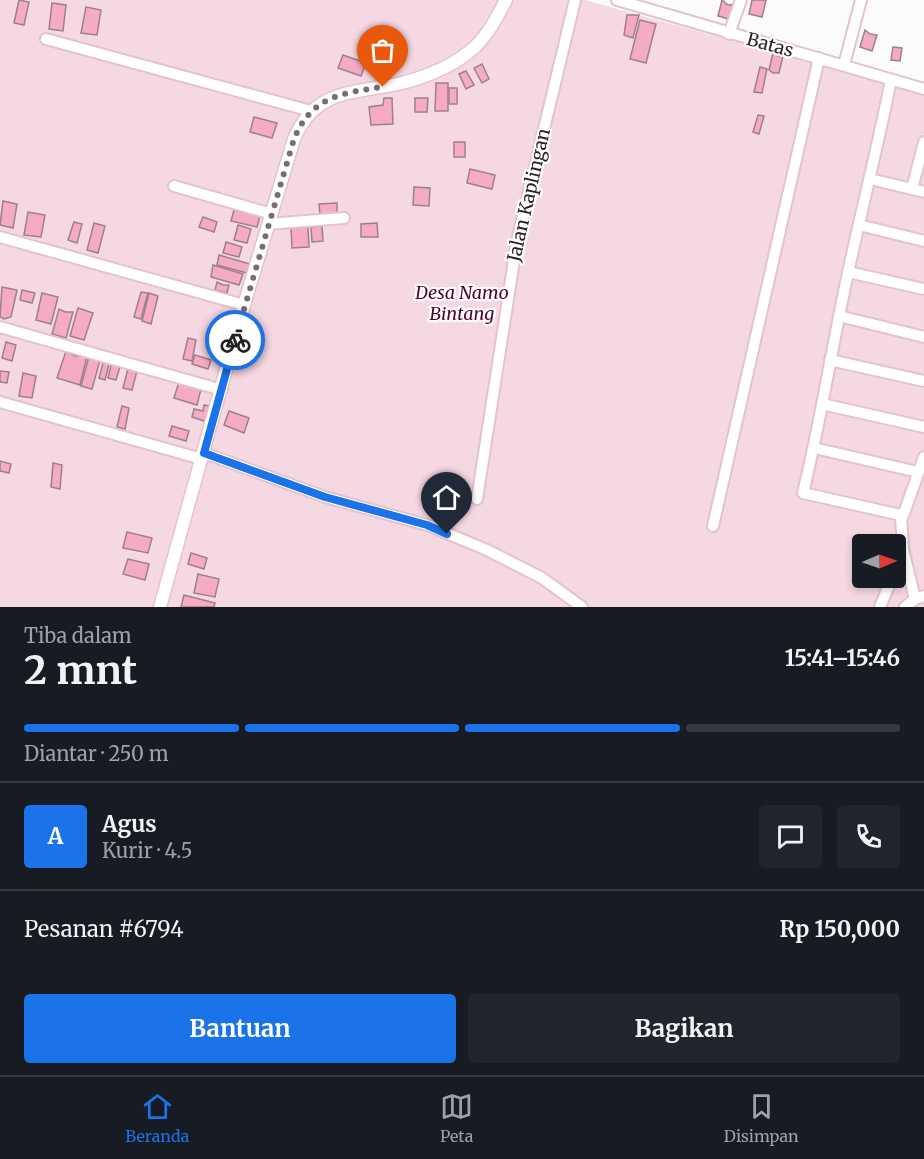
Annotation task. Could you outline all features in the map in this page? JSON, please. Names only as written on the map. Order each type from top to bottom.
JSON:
[{"type":"main road","points":[[160,607],[244,305],[294,139],[303,121],[311,111],[341,95],[403,83],[427,76],[445,67],[470,51],[479,42],[506,0]]},
{"type":"street","name":"Jalan Kaplingan","points":[[477,499],[517,241],[575,0]]},
{"type":"street","points":[[729,34],[741,0]]},
{"type":"street","points":[[844,65],[861,0]]},
{"type":"street","name":"Batas","points":[[622,1],[924,90]]},
{"type":"street","points":[[46,39],[311,111]]},
{"type":"street","points":[[713,526],[819,58]]},
{"type":"street","points":[[891,80],[848,272],[814,448],[803,493],[901,515]]},
{"type":"street","points":[[912,189],[924,142]]},
{"type":"street","points":[[870,179],[924,192]]},
{"type":"street","points":[[174,186],[270,219],[344,218]]},
{"type":"street","points":[[859,225],[924,241]]},
{"type":"street","points":[[0,237],[244,305]]},
{"type":"street","points":[[848,272],[924,289]]},
{"type":"street","points":[[839,316],[923,334]]},
{"type":"street","points":[[0,327],[222,390]]},
{"type":"street","points":[[830,360],[924,381]]},
{"type":"street","points":[[0,402],[203,456],[325,497],[427,525],[487,550],[542,578],[582,607]]},
{"type":"street","points":[[822,404],[924,427]]},
{"type":"street","points":[[814,448],[918,472]]},
{"type":"street","points":[[901,515],[903,516],[924,457]]},
{"type":"street","points":[[901,515],[902,534]]},
{"type":"street","points":[[905,607],[919,597],[906,558]]},
{"type":"street","points":[[880,607],[888,588]]},
{"type":"green space","name":"Desa Namo Bintang","points":[[0,0],[585,0],[924,94],[924,607],[0,607]]},
{"type":"building","points":[[19,0],[29,2],[24,25],[14,23]]},
{"type":"building","points":[[722,0],[728,5],[736,4],[732,20],[718,16]]},
{"type":"building","points":[[752,0],[766,0],[762,17],[749,14]]},
{"type":"building","points":[[52,3],[66,5],[63,31],[49,29]]},
{"type":"building","points":[[86,7],[101,10],[97,35],[81,33]]},
{"type":"building","points":[[627,15],[639,15],[633,38],[624,35]]},
{"type":"building","points":[[640,20],[656,24],[646,63],[630,59]]},
{"type":"building","points":[[865,30],[877,35],[872,51],[860,47]]},
{"type":"building","points":[[893,47],[902,48],[900,61],[891,60]]},
{"type":"building","points":[[773,53],[783,56],[779,73],[769,70]]},
{"type":"building","points":[[343,55],[366,63],[361,76],[338,68]]},
{"type":"building","points":[[482,64],[489,79],[482,83],[474,68]]},
{"type":"building","points":[[760,67],[767,69],[762,93],[754,92]]},
{"type":"building","points":[[466,71],[474,85],[466,89],[459,74]]},
{"type":"building","points":[[436,83],[448,83],[448,111],[435,111]]},
{"type":"building","points":[[449,88],[457,88],[457,104],[449,104]]},
{"type":"building","points":[[384,98],[392,98],[393,124],[371,125],[369,107],[383,105]]},
{"type":"building","points":[[415,98],[428,98],[427,112],[415,112]]},
{"type":"building","points":[[758,115],[764,116],[759,134],[753,132]]},
{"type":"building","points":[[254,117],[277,123],[272,138],[250,132]]},
{"type":"building","points":[[454,142],[465,142],[465,157],[454,157]]},
{"type":"building","points":[[470,169],[495,175],[492,189],[467,183]]},
{"type":"building","points":[[414,187],[430,188],[429,206],[413,205]]},
{"type":"building","points":[[3,201],[17,204],[13,228],[0,225]]},
{"type":"building","points":[[337,203],[337,214],[320,215],[319,204]]},
{"type":"building","points":[[234,210],[260,216],[257,227],[231,221]]},
{"type":"building","points":[[28,212],[45,215],[41,237],[24,235]]},
{"type":"building","points":[[203,217],[217,222],[214,232],[199,227]]},
{"type":"building","points":[[74,222],[82,224],[77,243],[68,240]]},
{"type":"building","points":[[94,223],[105,226],[98,253],[87,250]]},
{"type":"building","points":[[377,223],[378,237],[361,237],[361,224]]},
{"type":"building","points":[[238,225],[251,229],[247,243],[234,240]]},
{"type":"building","points":[[322,226],[323,241],[312,242],[311,227]]},
{"type":"building","points":[[308,227],[309,247],[292,248],[291,228]]},
{"type":"building","points":[[226,242],[242,247],[239,257],[223,253]]},
{"type":"building","points":[[219,255],[250,264],[247,273],[217,265]]},
{"type":"building","points":[[213,265],[243,274],[239,285],[211,277]]},
{"type":"building","points":[[217,282],[229,285],[227,293],[215,290]]},
{"type":"building","points":[[2,287],[17,290],[11,317],[4,319],[0,317]]},
{"type":"building","points":[[22,290],[35,293],[32,303],[20,300]]},
{"type":"building","points":[[141,292],[148,293],[141,319],[134,317]]},
{"type":"building","points":[[42,293],[58,297],[51,324],[36,320]]},
{"type":"building","points":[[149,293],[158,296],[151,324],[142,321]]},
{"type":"building","points":[[78,308],[93,313],[84,340],[70,336]]},
{"type":"building","points":[[59,309],[73,312],[66,338],[52,334]]},
{"type":"building","points":[[188,338],[196,340],[192,361],[183,359]]},
{"type":"building","points":[[6,342],[16,345],[12,361],[2,358]]},
{"type":"building","points":[[66,351],[75,356],[87,356],[80,385],[57,378]]},
{"type":"building","points":[[195,355],[211,360],[208,369],[192,364]]},
{"type":"building","points":[[89,356],[100,360],[92,389],[81,386]]},
{"type":"building","points":[[104,359],[110,360],[105,380],[99,378]]},
{"type":"building","points":[[112,361],[121,363],[116,380],[108,378]]},
{"type":"building","points":[[129,365],[138,367],[132,390],[123,388]]},
{"type":"building","points":[[0,371],[9,372],[7,383],[0,382]]},
{"type":"building","points":[[23,373],[36,376],[32,398],[19,396]]},
{"type":"building","points":[[179,382],[201,389],[197,405],[174,398]]},
{"type":"building","points":[[204,405],[210,406],[207,422],[192,417],[194,409],[203,411]]},
{"type":"building","points":[[122,406],[129,408],[125,429],[117,427]]},
{"type":"building","points":[[229,411],[249,418],[244,433],[224,425]]},
{"type":"building","points":[[172,426],[189,431],[186,441],[169,436]]},
{"type":"building","points":[[0,461],[11,464],[9,473],[0,471]]},
{"type":"building","points":[[53,463],[62,465],[60,489],[51,487]]},
{"type":"building","points":[[127,532],[152,538],[148,553],[123,548]]},
{"type":"building","points":[[191,553],[207,558],[204,569],[188,564]]},
{"type":"building","points":[[128,559],[149,564],[145,580],[123,574]]},
{"type":"building","points":[[198,574],[219,579],[215,597],[194,593]]},
{"type":"building","points":[[184,595],[215,603],[214,607],[181,607]]},
{"type":"way so far","points":[[235,340],[294,139],[303,121],[311,111],[331,98],[383,87]]},
{"type":"route","points":[[235,340],[204,453],[325,497],[427,525],[447,534]]}]
